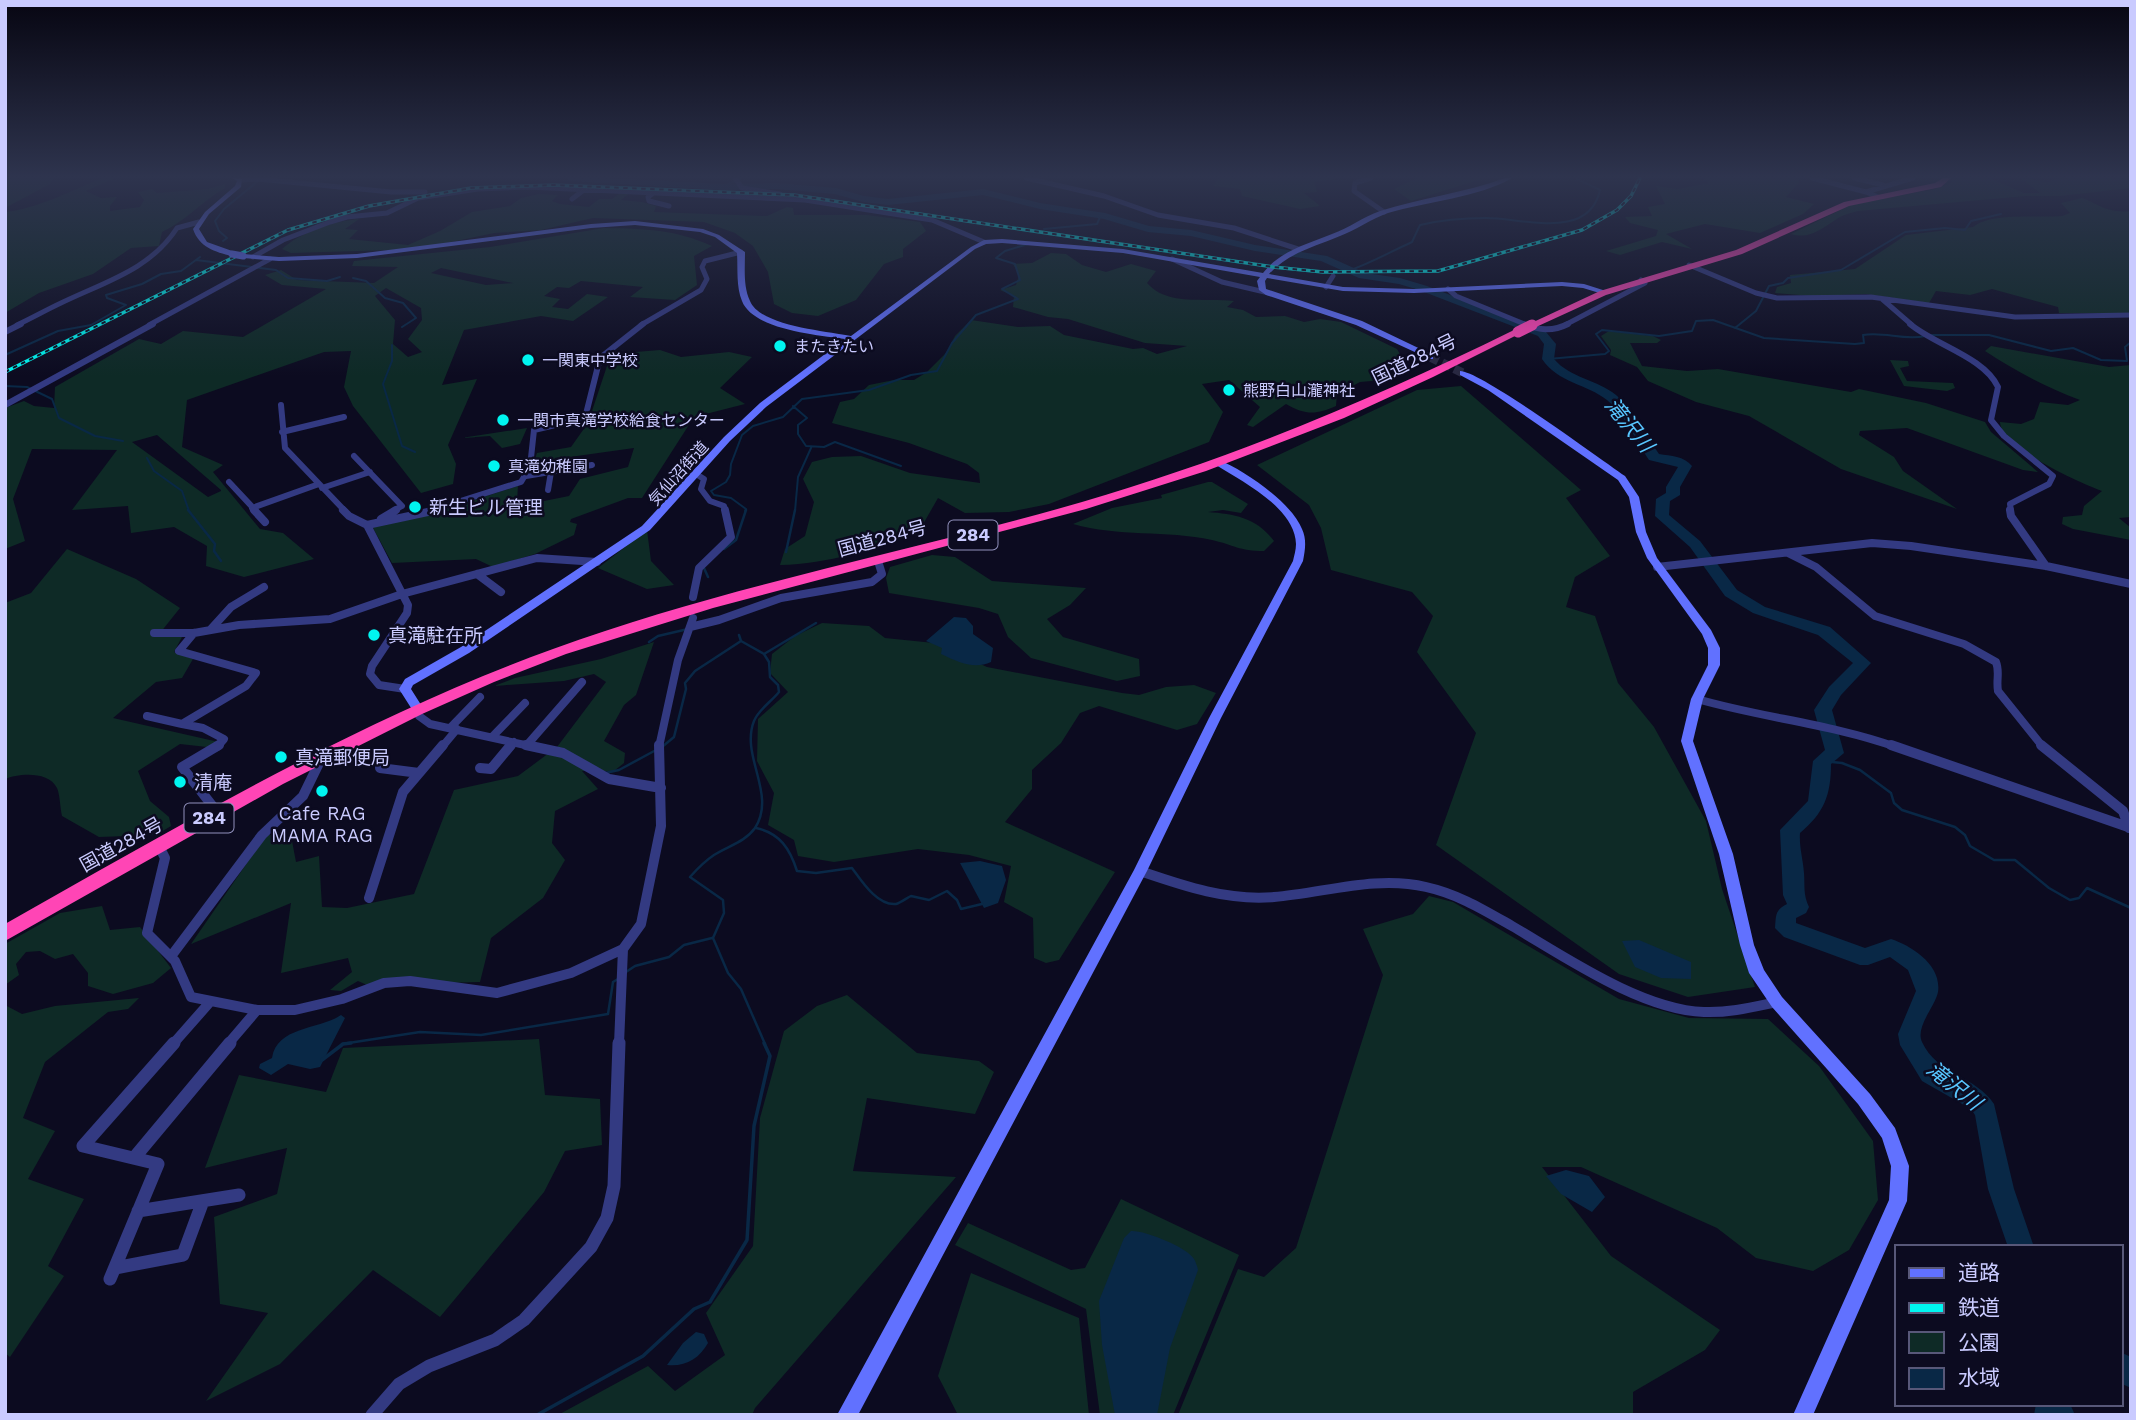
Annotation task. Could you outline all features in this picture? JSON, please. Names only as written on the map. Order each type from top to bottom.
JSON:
[{"type":"highway","name":"国道284号","points":[[5,933],[322,757],[417,708],[481,680],[566,649],[668,617],[1083,506],[1219,463],[1378,400],[1603,293],[1739,252],[1756,244]]},
{"type":"street","points":[[5,332],[60,303],[131,272],[166,244]]},
{"type":"street","points":[[208,244],[232,254],[270,259],[357,256],[449,244]]},
{"type":"street","points":[[253,257],[276,244]]},
{"type":"street","points":[[729,244],[741,252]]},
{"type":"street","name":"気仙沼街道","points":[[405,689],[416,676],[456,655],[646,528],[727,439],[763,405],[981,244]]},
{"type":"street","points":[[1043,244],[1172,259],[1326,287],[1431,290],[1574,285],[1603,293]]},
{"type":"street","points":[[1277,244],[1295,251]]},
{"type":"street","points":[[1269,293],[1263,290],[1263,276],[1295,251],[1313,244]]},
{"type":"street","points":[[741,252],[744,290],[747,306],[752,312],[782,324],[851,338]]},
{"type":"street","points":[[281,405],[285,448],[349,516],[366,524],[460,503],[517,484],[526,476],[530,467],[534,430],[585,418],[600,358],[650,318],[701,290],[707,279],[702,267],[705,261],[723,254],[741,252]]},
{"type":"street","points":[[5,405],[270,259]]},
{"type":"street","points":[[1172,259],[1222,282],[1269,293],[1359,323],[1430,357]]},
{"type":"street","points":[[1689,265],[1756,293],[1777,298],[1881,298],[2005,316],[2131,314]]},
{"type":"street","points":[[1326,287],[1333,276]]},
{"type":"street","points":[[1448,289],[1456,296],[1536,329],[1556,330],[1645,284],[1641,280]]},
{"type":"street","points":[[1881,298],[1929,338],[1981,366],[1997,381],[1991,420],[1998,432],[2053,476],[2049,484],[2010,504],[2011,516],[2046,566]]},
{"type":"street","points":[[1463,373],[1491,388],[1622,478],[1630,488],[1645,545],[1657,567],[1707,633],[1714,649],[1713,665],[1697,699],[1687,740],[1726,854],[1747,945],[1757,973],[1777,1002],[1864,1099],[1889,1134],[1900,1166],[1898,1202],[1802,1415]]},
{"type":"street","points":[[282,432],[344,417]]},
{"type":"street","points":[[354,456],[402,506],[377,522]]},
{"type":"street","points":[[848,1415],[1140,871],[1301,551],[1299,538],[1288,511],[1219,463]]},
{"type":"street","points":[[526,476],[592,465]]},
{"type":"street","points":[[252,508],[370,472]]},
{"type":"street","points":[[548,490],[551,472]]},
{"type":"street","points":[[693,597],[699,568],[732,537],[724,506],[704,495],[701,489],[704,479],[696,474]]},
{"type":"street","points":[[229,482],[265,522]]},
{"type":"street","points":[[366,524],[408,605],[407,613],[372,666],[370,674],[379,685],[405,689],[419,716],[430,724],[563,753],[608,779],[661,788]]},
{"type":"street","points":[[1657,567],[1872,543],[1911,545],[2046,566],[2131,584]]},
{"type":"street","points":[[1788,553],[1816,566],[1875,616],[1964,644],[1996,662],[1999,670],[1996,682],[1998,691],[2030,734],[2123,811],[2130,828]]},
{"type":"street","points":[[154,633],[194,633],[239,625],[330,620],[402,594],[537,558],[597,562]]},
{"type":"street","points":[[159,846],[165,858],[147,933],[172,955],[182,968],[191,997],[257,1010],[295,1010],[342,999],[384,983],[410,981],[497,993],[571,973],[623,948],[641,924],[661,826],[659,741],[678,660],[691,622],[719,621],[781,598],[872,582],[882,574],[878,561]]},
{"type":"street","points":[[477,574],[501,592]]},
{"type":"street","points":[[211,629],[230,607],[264,587]]},
{"type":"street","points":[[182,724],[246,686],[256,673],[179,651],[194,633]]},
{"type":"street","points":[[527,745],[582,682]]},
{"type":"street","points":[[369,898],[403,792],[480,697]]},
{"type":"street","points":[[1697,699],[1736,710],[1837,729],[1905,749],[2130,828]]},
{"type":"street","points":[[492,737],[525,703]]},
{"type":"street","points":[[148,716],[203,727],[224,739],[218,746],[182,767],[218,813]]},
{"type":"street","points":[[480,768],[491,769],[514,742]]},
{"type":"street","points":[[172,955],[262,835],[303,796],[322,757]]},
{"type":"street","points":[[380,768],[419,773]]},
{"type":"street","points":[[1140,871],[1197,891],[1227,896],[1281,897],[1408,884],[1440,890],[1461,897],[1615,985],[1657,1002],[1701,1012],[1734,1011],[1777,1002]]},
{"type":"street","points":[[372,1415],[399,1384],[429,1366],[495,1340],[523,1320],[591,1247],[607,1218],[614,1185],[623,948]]},
{"type":"street","points":[[203,1201],[183,1255],[113,1273],[158,1164],[83,1146],[210,1002]]},
{"type":"street","points":[[134,1158],[257,1010]]},
{"type":"street","points":[[138,1211],[239,1195]]},
{"type":"green space","points":[[5,244],[159,244],[131,248],[93,274],[39,293],[5,313]]},
{"type":"green space","points":[[288,244],[440,244],[392,250],[291,253],[282,249]]},
{"type":"green space","points":[[506,244],[712,246],[694,256],[697,285],[675,300],[630,297],[643,287],[581,281],[569,288],[557,287],[544,296],[560,299],[552,307],[568,309],[587,294],[608,297],[573,321],[541,316],[464,330],[442,385],[477,379],[448,445],[456,464],[453,484],[421,493],[353,406],[344,387],[351,351],[324,352],[187,400],[182,447],[223,465],[213,472],[260,529],[283,533],[314,559],[244,577],[206,566],[207,546],[174,527],[131,533],[128,506],[72,510],[117,450],[32,449],[13,499],[25,541],[5,549],[5,408],[24,401],[34,406],[54,408],[55,387],[139,339],[161,344],[183,331],[243,337],[326,289],[282,285],[265,275],[281,270],[297,280],[374,283],[398,267],[352,266],[354,261]],"holes":[[[441,268],[513,283],[486,285],[431,273]],[[386,288],[421,308],[422,320],[408,339],[422,352],[408,357],[393,344],[395,320],[375,296]],[[157,435],[221,490],[221,491],[208,497],[132,442]]]},
{"type":"green space","points":[[751,244],[909,244],[903,249],[903,257],[884,264],[856,300],[818,316],[792,313],[774,304],[768,272]]},
{"type":"green space","points":[[1628,244],[1655,244],[1620,255],[1606,251]]},
{"type":"green space","points":[[1892,244],[2131,244],[2131,313],[2059,313],[2058,307],[1992,289],[1970,295],[1936,291],[1929,303],[1866,294],[1812,296],[1775,293],[1777,287],[1791,283],[1790,275],[1855,269]]},
{"type":"green space","points":[[1051,253],[1066,254],[1082,265],[1106,272],[1131,264],[1156,271],[1147,283],[1176,298],[1234,301],[1227,307],[1243,310],[1256,317],[1285,316],[1304,322],[1320,319],[1341,322],[1397,349],[1407,366],[1394,379],[1360,382],[1337,394],[1336,406],[1329,409],[1305,412],[1286,404],[1253,427],[1247,425],[1260,407],[1229,380],[1202,384],[1223,412],[1209,442],[1049,504],[1009,512],[965,513],[938,498],[918,533],[833,559],[780,565],[785,549],[805,536],[814,502],[803,479],[812,462],[832,457],[861,456],[910,473],[980,483],[979,473],[967,464],[909,443],[832,423],[840,402],[854,399],[869,385],[894,380],[914,380],[927,372],[947,352],[955,336],[971,320],[1018,327],[1050,326],[1064,335],[1133,349],[1143,348],[1157,354],[1187,346],[1145,343],[1068,319],[1048,317],[1013,307],[1014,296],[1000,290],[1016,285],[1019,275],[1013,264],[1032,263]]},
{"type":"green space","points":[[1609,331],[1653,336],[1661,340],[1657,343],[1630,343],[1642,366],[1687,371],[1718,369],[1851,392],[1859,389],[1926,403],[1985,422],[1991,432],[2038,472],[2023,470],[1907,428],[1860,431],[1859,435],[1894,457],[1903,471],[1957,509],[1841,469],[1749,416],[1696,402],[1648,381],[1637,367],[1610,355],[1611,350],[1601,336]]},
{"type":"green space","points":[[1991,346],[2109,367],[2131,365],[2131,517],[2119,518],[2131,528],[2131,540],[2073,529],[2062,524],[2063,517],[2082,515],[2084,506],[2102,491],[2027,453],[2004,432],[2000,422],[2021,424],[2034,419],[2040,402],[2068,405],[2080,400],[2031,378],[1985,351]]},
{"type":"green space","points":[[660,350],[681,357],[729,352],[752,357],[720,388],[745,404],[694,417],[642,498],[628,498],[571,519],[570,522],[577,524],[574,535],[535,554],[493,567],[476,559],[392,563],[372,526],[446,509],[518,486],[517,501],[534,503],[569,496],[580,479],[628,467],[634,448],[534,462],[537,453],[571,447],[588,423],[611,354]]},
{"type":"green space","points":[[1890,360],[1908,361],[1909,366],[1900,368],[1907,381],[1953,383],[1955,388],[1947,391],[1904,386]]},
{"type":"green space","points":[[1461,386],[1581,490],[1566,498],[1610,556],[1575,577],[1566,607],[1595,616],[1618,683],[1654,727],[1706,821],[1722,889],[1755,987],[1688,997],[1619,974],[1436,845],[1476,733],[1417,652],[1433,616],[1412,592],[1331,570],[1321,528],[1309,505],[1257,465],[1417,390]]},
{"type":"green space","points":[[527,428],[520,444],[502,448],[490,436],[461,438]]},
{"type":"green space","points":[[1208,482],[1248,504],[1241,513],[1223,510],[1208,512],[1236,516],[1253,522],[1274,541],[1264,551],[1242,549],[1195,537],[1107,531],[1073,524],[1112,508],[1162,498],[1161,495]]},
{"type":"green space","points":[[647,530],[651,561],[674,585],[647,589],[598,568]]},
{"type":"green space","points":[[67,549],[136,579],[180,608],[160,633],[182,637],[174,652],[193,659],[182,678],[156,682],[113,718],[223,743],[207,747],[180,744],[138,771],[150,801],[169,817],[171,826],[156,835],[99,837],[62,816],[59,794],[53,782],[33,775],[18,775],[5,779],[5,603],[31,593]]},
{"type":"green space","points":[[932,555],[955,557],[992,581],[1086,588],[1070,605],[1047,619],[1063,637],[1139,659],[1140,676],[1117,681],[1031,658],[1008,637],[998,614],[979,608],[889,593],[886,578],[890,567]]},
{"type":"green space","points":[[822,623],[869,626],[885,638],[934,643],[987,667],[1122,693],[1139,695],[1166,687],[1194,685],[1216,693],[1197,724],[1177,730],[1099,706],[1080,713],[1061,743],[1032,770],[1032,789],[1005,822],[1115,872],[1059,960],[1046,963],[1034,958],[1033,918],[1004,902],[1011,866],[969,855],[918,849],[834,862],[798,856],[794,840],[768,825],[774,793],[757,761],[758,719],[788,692],[770,673],[772,654],[795,636]]},
{"type":"green space","points":[[654,642],[636,695],[624,705],[604,741],[625,753],[624,763],[614,771],[582,771],[598,789],[555,811],[552,843],[565,860],[543,898],[491,938],[480,982],[367,985],[358,981],[341,991],[330,990],[352,972],[348,958],[281,973],[291,903],[191,944],[267,834],[292,841],[296,862],[319,856],[322,907],[347,908],[414,894],[454,790],[518,776],[557,747],[606,682],[594,674],[564,681],[494,686],[515,678],[601,659]]},
{"type":"green space","points":[[1429,896],[1453,902],[1619,999],[1689,1018],[1768,1019],[1819,1066],[1873,1141],[1878,1200],[1849,1250],[1813,1271],[1756,1258],[1717,1228],[1581,1167],[1542,1167],[1611,1256],[1720,1330],[1705,1350],[1633,1392],[1633,1415],[1178,1415],[1238,1269],[1264,1277],[1296,1248],[1383,975],[1363,929],[1413,914]]},
{"type":"green space","points":[[102,906],[110,930],[140,927],[171,968],[153,983],[113,994],[88,986],[88,973],[73,954],[55,959],[40,951],[26,952],[16,964],[19,975],[5,985],[5,944],[60,913]]},
{"type":"green space","points":[[847,995],[917,1053],[979,1061],[994,1072],[975,1114],[867,1098],[853,1171],[956,1177],[755,1408],[752,1415],[558,1415],[648,1366],[675,1391],[725,1355],[706,1313],[753,1246],[760,1118],[784,1031],[817,1006]]},
{"type":"green space","points":[[139,998],[128,1009],[108,1012],[45,1062],[23,1118],[55,1131],[28,1179],[84,1199],[48,1266],[64,1276],[10,1357],[5,1353],[5,1005],[22,1014],[55,1006]]},
{"type":"green space","points":[[539,1039],[545,1095],[600,1099],[602,1145],[565,1151],[544,1192],[440,1317],[373,1270],[280,1364],[206,1401],[268,1313],[220,1304],[214,1217],[277,1194],[287,1148],[205,1168],[239,1075],[326,1092],[343,1048]]},
{"type":"green space","points":[[1121,1199],[1239,1255],[1173,1415],[1100,1415],[1086,1309],[955,1245],[968,1223],[1071,1270],[1085,1268]]},
{"type":"green space","points":[[971,1273],[1079,1318],[1089,1415],[958,1415],[938,1376]]},
{"type":"water","points":[[954,617],[966,618],[973,626],[973,634],[993,648],[991,662],[972,665],[960,662],[941,654],[942,648],[926,641]]},
{"type":"water","points":[[980,861],[1002,866],[1006,880],[998,903],[984,908],[960,863]]},
{"type":"water","points":[[1639,940],[1691,962],[1691,979],[1661,978],[1635,967],[1622,941]]},
{"type":"water","points":[[341,1015],[345,1018],[320,1067],[310,1069],[288,1064],[271,1075],[259,1068],[260,1064],[272,1058],[275,1048],[290,1034]]},
{"type":"water","points":[[1566,1170],[1589,1176],[1605,1197],[1592,1212],[1561,1194],[1546,1176]]},
{"type":"water","points":[[1131,1231],[1155,1236],[1183,1249],[1194,1259],[1198,1269],[1170,1348],[1157,1415],[1115,1415],[1102,1345],[1099,1301],[1124,1238]]},
{"type":"water","points":[[696,1332],[704,1334],[708,1343],[700,1353],[686,1363],[667,1365],[683,1343]]},
{"type":"waterway","points":[[794,407],[802,399],[869,390],[911,375],[937,371],[952,343],[976,315],[1018,299],[1002,289],[1020,280],[1015,264],[996,258],[1005,251],[1027,244]]},
{"type":"waterway","name":"滝沢川","points":[[1239,244],[1323,258],[1363,276],[1400,281],[1423,288],[1542,334],[1550,344],[1548,359],[1552,365],[1568,376],[1610,396],[1622,408],[1654,457],[1681,462],[1685,466],[1673,487],[1673,495],[1663,499],[1662,516],[1695,544],[1731,593],[1759,610],[1824,631],[1863,663],[1835,691],[1823,710],[1835,753],[1822,761],[1818,801],[1790,830],[1793,895],[1799,907],[1786,914],[1786,928],[1865,957],[1891,948],[1911,959],[1920,969],[1927,991],[1909,1034],[1911,1045],[1930,1073],[1979,1101],[1986,1112],[2001,1189],[2020,1245]]},
{"type":"waterway","points":[[1348,271],[1407,244]]},
{"type":"waterway","points":[[1735,328],[1756,311],[1769,286],[1783,283],[1788,278],[1841,270],[1884,244]]},
{"type":"waterway","points":[[5,355],[58,331],[91,325],[126,305],[107,298],[106,295],[142,284],[161,274],[181,271],[200,257]]},
{"type":"waterway","points":[[196,260],[276,270],[288,278],[327,281],[340,277]]},
{"type":"waterway","points":[[353,278],[366,281],[385,298],[403,303],[416,318],[402,327]]},
{"type":"waterway","points":[[1548,359],[1605,354],[1609,351],[1596,334],[1602,330],[1659,336],[1692,331],[1696,321],[1713,320],[1735,328]]},
{"type":"waterway","points":[[1735,328],[1764,338],[1855,344],[1864,343],[1863,335],[1871,334],[1925,336]]},
{"type":"waterway","points":[[1932,335],[1989,335],[2051,351],[2073,348],[2101,360],[2127,361],[2125,347],[2131,342]]},
{"type":"waterway","points":[[392,345],[392,361],[383,384],[402,446],[415,452]]},
{"type":"waterway","points":[[5,386],[27,387],[52,399],[59,418],[95,436],[123,441]]},
{"type":"waterway","points":[[745,511],[746,509],[731,498],[714,495],[711,491],[726,482],[730,475],[731,464],[742,435],[753,426],[783,417],[794,407]]},
{"type":"waterway","points":[[794,407],[807,418],[798,425],[798,434],[806,446],[824,447],[835,442],[901,466]]},
{"type":"waterway","points":[[795,511],[798,477],[811,448]]},
{"type":"waterway","points":[[147,458],[154,471],[182,491],[189,511]]},
{"type":"waterway","points":[[188,510],[215,544],[214,551],[221,561]]},
{"type":"waterway","points":[[724,549],[736,540],[746,510]]},
{"type":"waterway","points":[[786,552],[795,510]]},
{"type":"waterway","points":[[704,568],[708,577]]},
{"type":"waterway","points":[[764,654],[816,623]]},
{"type":"waterway","points":[[649,642],[658,636],[688,629]]},
{"type":"waterway","points":[[739,635],[741,641]]},
{"type":"waterway","points":[[662,747],[674,737],[686,689],[685,683],[695,671],[741,641]]},
{"type":"waterway","points":[[741,641],[764,654]]},
{"type":"waterway","points":[[764,654],[769,662],[770,677],[778,685],[779,692],[756,717],[751,734],[751,748],[761,788],[761,815],[755,828],[746,837],[711,857],[690,877],[723,900],[724,913],[713,938],[728,973],[741,989],[765,1044]]},
{"type":"waterway","points":[[605,773],[619,770],[656,750]]},
{"type":"waterway","points":[[1822,761],[1842,763],[1860,770],[1891,793],[1894,803],[1902,810],[1955,827],[1965,835],[1970,846],[1994,860],[2015,860],[2049,888],[2070,900],[2079,898],[2087,888],[2131,908]]},
{"type":"waterway","points":[[756,828],[772,834],[783,843],[797,871],[816,873],[852,868],[876,897],[889,904],[896,904],[911,896],[929,900],[947,891],[957,900],[961,909],[982,904]]},
{"type":"waterway","points":[[626,972],[635,966],[669,957],[684,945],[712,938]]},
{"type":"waterway","points":[[342,1044],[420,1032],[481,1035],[608,1014],[613,982],[618,979]]},
{"type":"waterway","points":[[322,1060],[343,1044],[351,1043]]},
{"type":"waterway","points":[[537,1415],[643,1356],[694,1309],[710,1302],[747,1240],[754,1126],[770,1056],[764,1043]]},
{"type":"waterway","name":"滝沢川","points":[[2122,1367],[2131,1374]]},
{"type":"waterway","name":"滝沢川","points":[[2048,1415],[2048,1409],[2061,1415]]},
{"type":"tunnel","points":[[1430,357],[1463,373]]},
{"type":"railway","points":[[5,372],[260,244]]},
{"type":"railway","points":[[1122,244],[1323,272],[1438,271],[1532,244]]},
{"type":"place","name":"またきたい","points":[[780,346]]},
{"type":"place","name":"一関東中学校","points":[[528,360]]},
{"type":"place","name":"熊野白山瀧神社","points":[[1229,390]]},
{"type":"place","name":"一関市真滝学校給食センター","points":[[503,420]]},
{"type":"place","name":"真滝幼稚園","points":[[494,466]]},
{"type":"place","name":"新生ビル管理","points":[[415,507]]},
{"type":"place","name":"真滝駐在所","points":[[374,635]]},
{"type":"place","name":"真滝郵便局","points":[[281,757]]},
{"type":"place","name":"清庵","points":[[180,782]]},
{"type":"place","name":"Cafe RAG MAMA RAG","points":[[322,791]]}]
